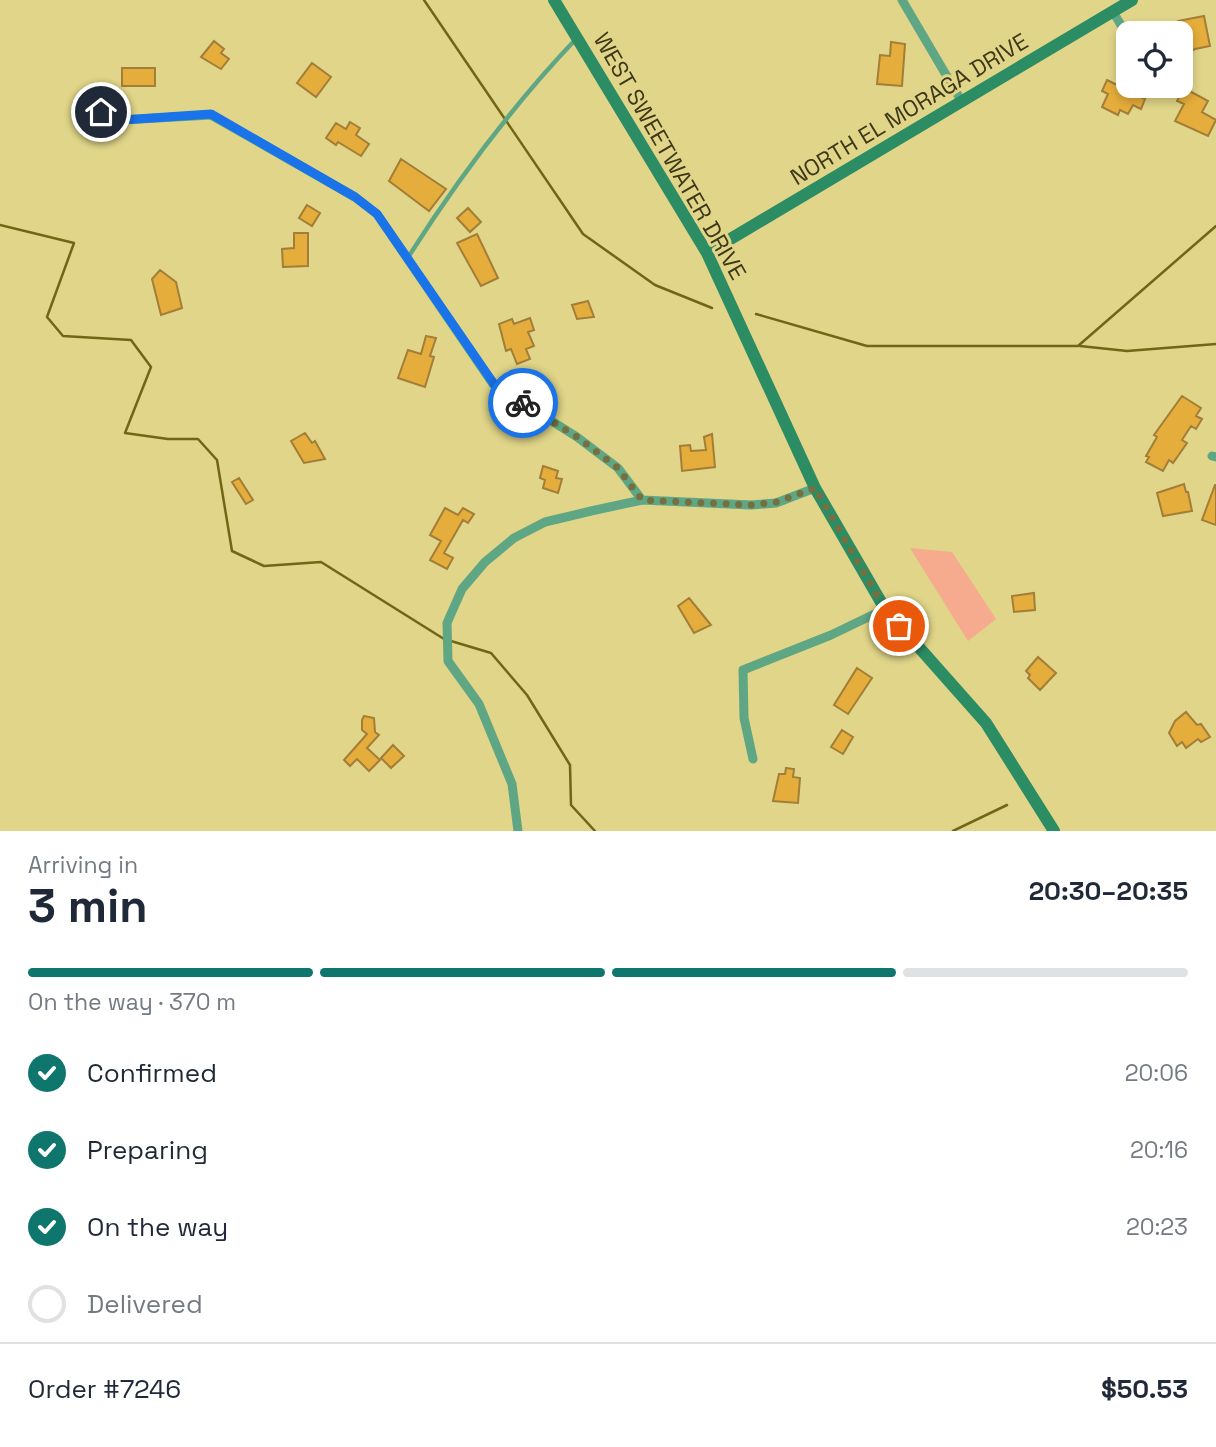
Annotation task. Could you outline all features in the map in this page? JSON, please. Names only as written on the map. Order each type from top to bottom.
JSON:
[{"type":"street","name":"WEST SWEETWATER DRIVE","points":[[554,0],[707,253],[815,488],[885,609],[986,723],[1054,831]]},
{"type":"street","name":"NORTH EL MORAGA DRIVE","points":[[902,0],[962,102]]},
{"type":"street","name":"NORTH EL MORAGA DRIVE","points":[[707,253],[1132,0]]},
{"type":"street","points":[[1113,12],[1119,21]]},
{"type":"street","points":[[122,120],[211,114],[355,197],[377,214],[494,384],[577,437],[618,468],[642,500]]},
{"type":"street","points":[[518,831],[512,784],[479,704],[448,662],[447,623],[462,589],[485,562],[514,538],[545,522],[642,500],[751,505],[776,502],[815,488]]},
{"type":"street","points":[[753,759],[744,718],[743,670],[831,635],[885,609]]},
{"type":"lane","points":[[407,259],[467,168],[505,119],[577,38]]},
{"type":"shaded area","points":[[910,548],[952,552],[996,619],[968,641]]},
{"type":"building","points":[[1204,16],[1210,46],[1193,50],[1193,21],[1178,21]]},
{"type":"building","points":[[214,41],[224,49],[221,53],[229,59],[221,69],[201,57]]},
{"type":"building","points":[[891,42],[905,44],[902,86],[877,84],[880,55],[890,56]]},
{"type":"building","points":[[312,63],[331,77],[316,97],[297,83]]},
{"type":"building","points":[[122,68],[155,68],[155,86],[122,86]]},
{"type":"building","points":[[1107,80],[1116,84],[1116,98],[1145,99],[1141,109],[1133,105],[1128,114],[1120,110],[1118,115],[1102,107],[1108,94],[1102,91]]},
{"type":"building","points":[[1193,93],[1208,101],[1202,112],[1216,120],[1208,136],[1175,121],[1184,104],[1177,101],[1179,98],[1193,98]]},
{"type":"building","points":[[350,122],[360,128],[356,135],[369,144],[361,156],[326,138],[336,123],[346,129]]},
{"type":"building","points":[[401,159],[446,189],[429,211],[389,181]]},
{"type":"building","points":[[307,205],[320,213],[312,226],[299,218]]},
{"type":"building","points":[[468,208],[481,222],[470,232],[457,218]]},
{"type":"building","points":[[294,233],[308,233],[308,266],[283,267],[282,249],[294,248]]},
{"type":"building","points":[[477,234],[498,278],[481,286],[457,243]]},
{"type":"building","points":[[160,270],[176,282],[182,308],[161,315],[152,279]]},
{"type":"building","points":[[588,301],[594,317],[577,319],[572,305]]},
{"type":"building","points":[[530,318],[534,330],[528,332],[534,346],[526,349],[530,359],[517,364],[511,349],[506,351],[499,324],[512,319],[514,324]]},
{"type":"building","points":[[426,336],[436,338],[430,356],[434,357],[425,387],[398,378],[408,350],[421,354]]},
{"type":"building","points":[[1182,396],[1201,408],[1196,416],[1202,419],[1196,429],[1191,426],[1182,440],[1187,443],[1173,463],[1169,460],[1163,471],[1146,462],[1149,457],[1146,456],[1157,437],[1154,435]]},
{"type":"building","points":[[305,433],[312,443],[315,441],[325,459],[304,463],[291,441]]},
{"type":"building","points":[[712,434],[715,467],[682,471],[680,446],[690,445],[691,451],[706,450],[704,437]]},
{"type":"building","points":[[543,466],[558,471],[556,478],[562,479],[558,493],[543,488],[545,480],[540,478]]},
{"type":"building","points":[[239,478],[253,500],[246,504],[232,482]]},
{"type":"building","points":[[1184,484],[1192,511],[1163,516],[1157,493]]},
{"type":"building","points":[[1216,485],[1216,525],[1202,520]]},
{"type":"building","points":[[445,508],[458,515],[463,508],[474,514],[468,523],[463,520],[444,553],[453,558],[447,569],[430,560],[441,541],[430,535]]},
{"type":"building","points":[[1034,593],[1035,610],[1014,612],[1012,596]]},
{"type":"building","points":[[689,598],[711,625],[694,633],[678,606]]},
{"type":"building","points":[[1038,657],[1056,673],[1040,690],[1028,678],[1030,675],[1026,671]]},
{"type":"building","points":[[857,668],[872,678],[848,714],[834,705]]},
{"type":"building","points":[[1186,712],[1197,725],[1201,724],[1210,737],[1201,742],[1198,739],[1186,748],[1182,742],[1177,746],[1169,733],[1175,721]]},
{"type":"building","points":[[364,716],[374,718],[375,732],[379,735],[367,748],[380,760],[369,771],[357,759],[350,766],[344,760],[367,734],[362,730]]},
{"type":"building","points":[[842,730],[853,737],[843,754],[831,747]]},
{"type":"building","points":[[393,745],[404,756],[391,768],[381,758]]},
{"type":"building","points":[[786,768],[794,769],[793,777],[800,778],[798,803],[773,801],[779,774],[785,774]]},
{"type":"waterway","points":[[424,0],[583,234],[655,285],[712,308]]},
{"type":"waterway","points":[[0,225],[74,243],[47,317],[63,336],[131,340],[151,367],[125,433],[168,439],[198,439],[217,460],[232,551],[264,566],[321,562],[444,639]]},
{"type":"waterway","points":[[756,314],[867,346],[1078,346],[1216,226]]},
{"type":"waterway","points":[[1080,346],[1127,351],[1216,344]]},
{"type":"waterway","points":[[451,641],[491,653],[527,695],[570,765],[571,805],[595,831]]},
{"type":"waterway","points":[[953,831],[1007,805]]},
{"type":"way so far","points":[[523,403],[577,437],[618,468],[642,500],[751,505],[776,502],[815,488],[885,609],[899,626]]},
{"type":"route","points":[[101,112],[107,110],[122,120],[211,114],[355,197],[377,214],[494,384],[523,403]]}]
